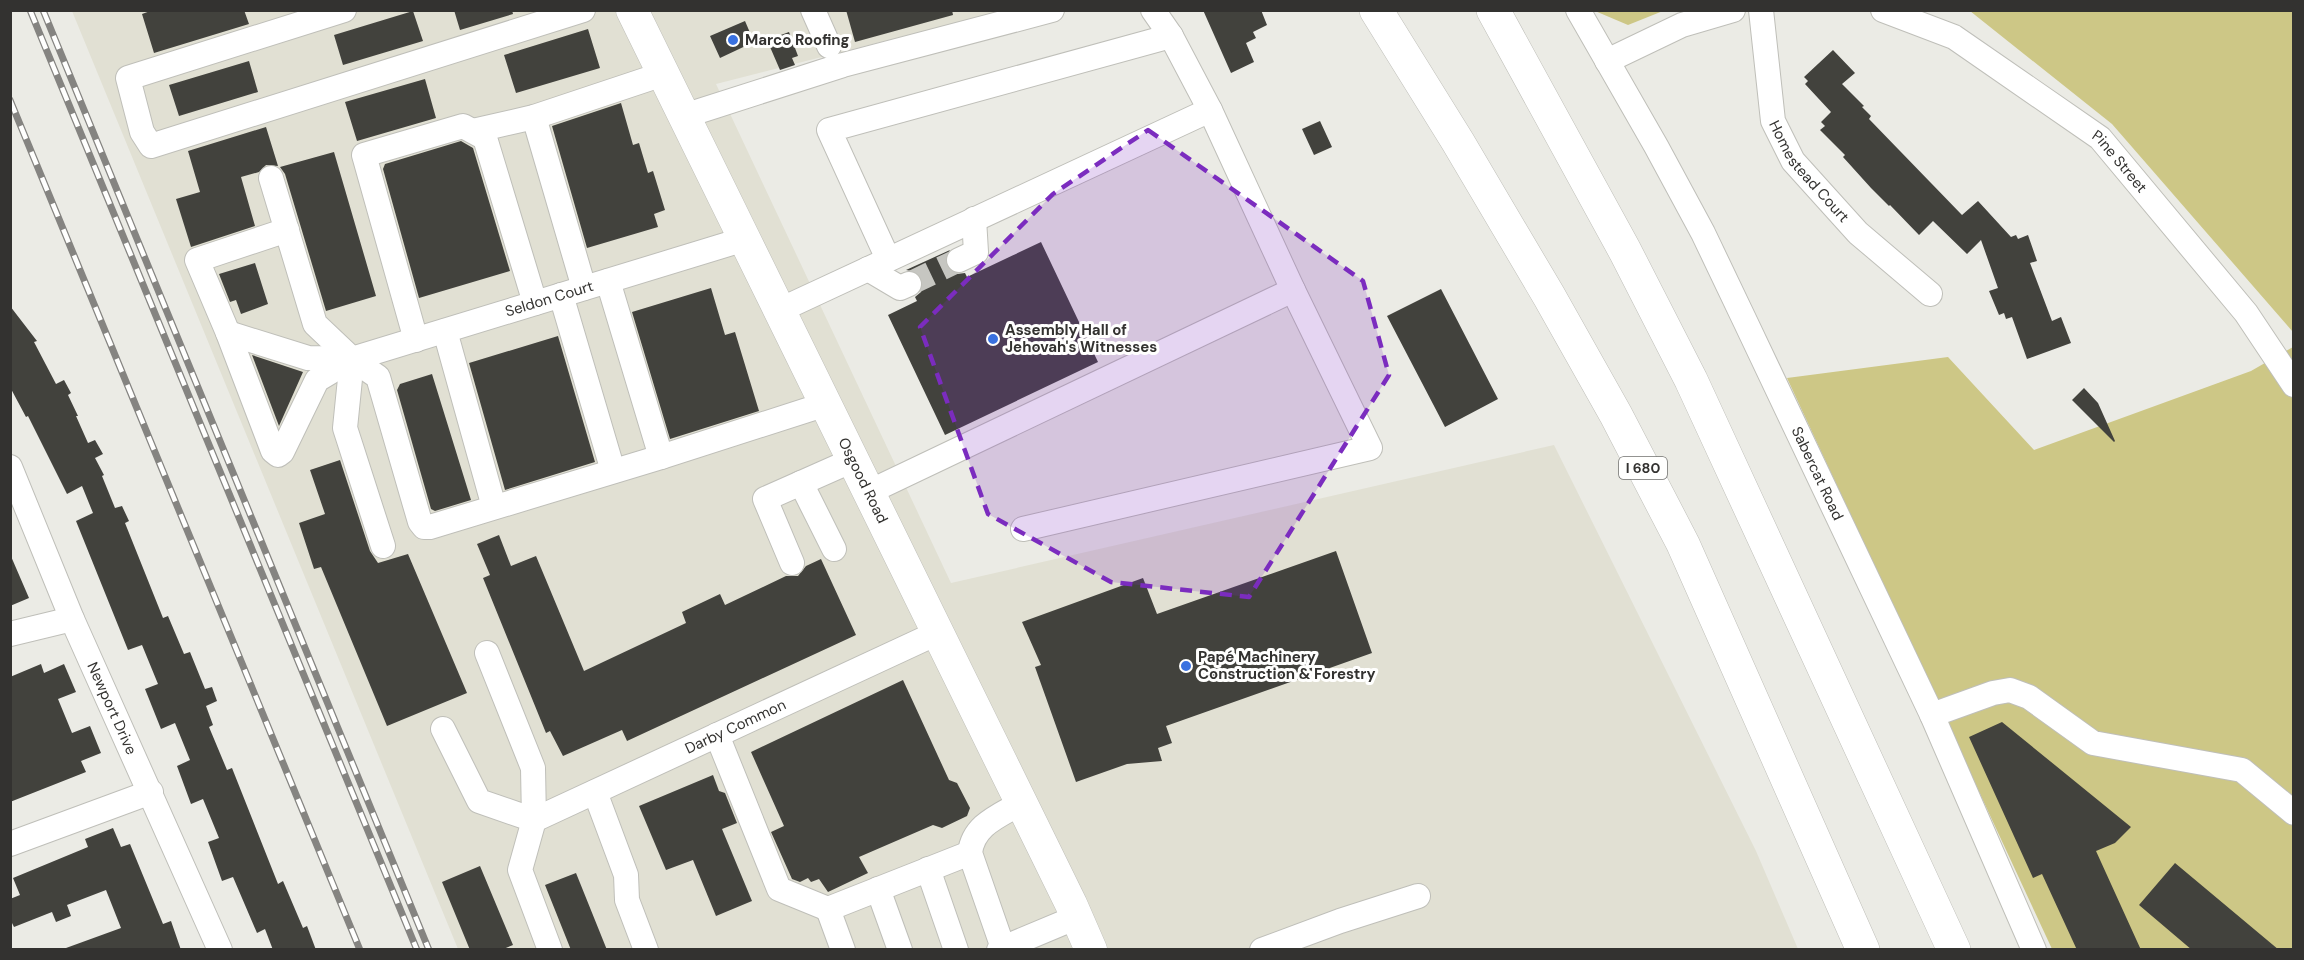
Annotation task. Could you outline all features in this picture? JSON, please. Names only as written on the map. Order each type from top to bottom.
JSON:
[{"type":"highway","name":"I 680","points":[[1376,10],[1458,142],[1549,296],[1616,415],[1678,534],[1863,950]]},
{"type":"highway","points":[[1493,10],[1614,231],[1691,380],[1954,950]]},
{"type":"main road","name":"Osgood Road","points":[[632,10],[1077,917],[1091,950]]},
{"type":"street","points":[[344,10],[128,78],[142,132],[151,146],[583,10]]},
{"type":"street","points":[[813,10],[829,46]]},
{"type":"street","points":[[684,116],[843,65],[1052,10]]},
{"type":"street","points":[[1023,529],[1370,448],[1293,290],[1210,110],[1171,36],[1153,10]]},
{"type":"street","name":"Sabercat Road","points":[[1578,10],[1656,146],[1708,243],[1932,715],[2034,950]]},
{"type":"street","points":[[1607,61],[1682,25],[1733,10]]},
{"type":"street","name":"Homestead Court","points":[[1761,10],[1773,121],[1793,161],[1858,233],[1930,294]]},
{"type":"street","name":"Pine Street","points":[[1882,10],[1954,37],[2100,138],[2246,313],[2294,386]]},
{"type":"street","points":[[909,284],[900,288],[878,264],[829,130],[1171,36]]},
{"type":"street","points":[[473,131],[534,117],[663,74]]},
{"type":"street","points":[[780,310],[1210,110]]},
{"type":"street","points":[[534,117],[613,471]]},
{"type":"street","points":[[416,340],[364,155],[463,126],[485,138],[535,303]]},
{"type":"street","points":[[271,178],[315,324],[352,359],[378,377],[421,525],[430,527],[826,404]]},
{"type":"street","points":[[959,260],[976,252],[974,219]]},
{"type":"street","points":[[286,230],[197,260],[228,333],[273,451],[278,455],[282,452],[317,380],[352,359]]},
{"type":"street","name":"Seldon Court","points":[[352,359],[745,239]]},
{"type":"street","points":[[608,281],[661,457]]},
{"type":"street","points":[[869,492],[1293,290]]},
{"type":"street","points":[[445,331],[494,507]]},
{"type":"street","points":[[228,333],[308,358],[352,359]]},
{"type":"street","points":[[352,359],[345,428],[383,546]]},
{"type":"street","points":[[792,563],[765,499],[853,460]]},
{"type":"street","name":"Newport Drive","points":[[10,466],[72,619],[220,950]]},
{"type":"street","points":[[801,483],[834,549]]},
{"type":"street","points":[[10,634],[72,619]]},
{"type":"street","name":"Darby Common","points":[[534,820],[937,633]]},
{"type":"street","points":[[487,653],[533,768],[534,820],[519,870],[550,950]]},
{"type":"street","points":[[1932,715],[1993,693],[2010,690],[2029,698],[2093,743],[2242,771],[2294,813]]},
{"type":"street","points":[[443,729],[479,801],[534,820]]},
{"type":"street","points":[[717,735],[779,889],[828,909],[970,853]]},
{"type":"street","points":[[10,844],[151,792]]},
{"type":"street","points":[[595,792],[626,875],[627,900],[646,950]]},
{"type":"street","points":[[1021,803],[982,826],[971,841],[970,853],[1001,949],[1077,917]]},
{"type":"street","points":[[928,870],[956,950]]},
{"type":"street","points":[[878,889],[900,950]]},
{"type":"street","points":[[1262,950],[1340,921],[1418,896]]},
{"type":"street","points":[[828,909],[843,950]]},
{"type":"highlighted area","points":[[1148,130],[1363,281],[1389,375],[1249,597],[1111,582],[988,514],[920,327],[1053,194]]},
{"type":"shaded area","points":[[72,11],[1002,11],[716,84],[951,583],[1554,445],[1756,851],[1798,949],[458,949]]},
{"type":"shaded area","points":[[1595,11],[1663,11],[1628,25]]},
{"type":"shaded area","points":[[1970,11],[2293,11],[2293,332],[2112,124]]},
{"type":"shaded area","points":[[2293,347],[2293,949],[2052,949],[1787,378],[1948,357],[2034,450],[2251,371]]},
{"type":"building","points":[[153,10],[244,10],[249,24],[154,53],[142,14]]},
{"type":"building","points":[[454,10],[512,10],[513,14],[460,30]]},
{"type":"building","points":[[846,10],[952,10],[953,15],[855,42]]},
{"type":"building","points":[[1203,10],[1261,10],[1267,25],[1253,32],[1256,38],[1246,43],[1254,62],[1231,73]]},
{"type":"building","points":[[413,11],[423,41],[343,65],[334,35]]},
{"type":"building","name":"Marco Roofing","points":[[745,21],[754,42],[720,58],[710,36]]},
{"type":"building","points":[[588,29],[600,68],[516,93],[504,55]]},
{"type":"building","points":[[789,32],[798,56],[792,58],[795,65],[780,70],[767,40]]},
{"type":"building","points":[[1833,50],[1855,73],[1842,84],[1864,106],[1862,107],[1871,116],[1869,119],[1962,215],[1978,201],[2011,237],[2016,235],[2018,239],[2028,235],[2037,261],[2030,263],[2052,321],[2061,317],[2071,343],[2027,359],[2012,317],[2006,319],[2004,313],[1999,315],[1989,291],[1998,288],[1981,240],[1967,254],[1933,221],[1919,235],[1871,188],[1843,157],[1845,155],[1820,130],[1825,126],[1821,122],[1831,112],[1805,84],[1808,81],[1804,77]]},
{"type":"building","points":[[249,61],[258,92],[179,116],[169,85]]},
{"type":"building","points":[[425,79],[436,118],[357,141],[345,102]]},
{"type":"building","points":[[621,103],[633,145],[639,143],[648,173],[653,171],[665,210],[654,214],[658,227],[587,248],[552,126]]},
{"type":"building","points":[[1320,121],[1332,147],[1314,155],[1302,129]]},
{"type":"building","points":[[266,127],[278,166],[266,165],[259,172],[241,177],[255,226],[191,247],[176,199],[200,192],[188,151]]},
{"type":"building","points":[[461,141],[473,148],[510,271],[419,298],[383,169],[385,164]]},
{"type":"building","points":[[334,152],[376,296],[326,311],[285,174],[280,167]]},
{"type":"building","name":"Assembly Hall of Jehovah's Witnesses","points":[[1041,242],[1098,362],[945,435],[888,315],[917,301],[915,297],[921,292],[922,279],[917,272],[906,270],[950,250],[945,258],[946,267],[957,274],[965,273],[967,277]]},
{"type":"building","points":[[255,263],[268,304],[241,314],[236,300],[230,302],[219,274]]},
{"type":"building","points":[[711,288],[725,335],[735,332],[759,411],[670,439],[632,312]]},
{"type":"building","points":[[1441,289],[1498,399],[1445,427],[1387,316]]},
{"type":"building","points":[[10,306],[37,341],[34,342],[56,384],[64,380],[71,393],[68,395],[88,443],[95,440],[103,454],[95,458],[104,475],[102,476],[115,508],[122,506],[129,521],[125,523],[163,618],[168,616],[184,654],[190,652],[205,689],[212,687],[217,701],[206,706],[213,725],[209,727],[227,770],[232,768],[278,884],[283,881],[303,928],[307,926],[316,950],[273,950],[265,929],[257,933],[233,877],[222,881],[208,842],[219,838],[203,799],[191,804],[177,766],[190,760],[175,723],[161,729],[145,689],[158,684],[142,645],[128,650],[76,521],[93,513],[82,486],[67,494],[28,416],[26,417],[10,387]]},
{"type":"building","points":[[558,336],[595,462],[505,490],[469,363]]},
{"type":"building","points":[[252,355],[303,372],[279,426]]},
{"type":"building","points":[[432,374],[471,500],[435,511],[431,509],[397,390],[400,384]]},
{"type":"building","points":[[2084,388],[2098,403],[2114,442],[2072,400]]},
{"type":"building","points":[[340,460],[370,551],[378,563],[408,554],[467,693],[387,726],[321,567],[314,569],[299,523],[325,514],[310,470]]},
{"type":"building","points":[[499,535],[511,566],[536,556],[584,671],[686,623],[682,612],[720,594],[725,605],[786,576],[798,576],[806,566],[821,559],[856,635],[627,741],[622,730],[563,756],[550,731],[546,733],[483,578],[490,575],[477,544]]},
{"type":"building","name":"Papé Machinery Construction & Forestry","points":[[1336,551],[1372,653],[1166,726],[1172,743],[1158,748],[1162,761],[1127,764],[1076,782],[1035,667],[1041,665],[1022,622],[1143,578],[1157,614]]},
{"type":"building","points":[[10,554],[29,598],[10,606]]},
{"type":"building","points":[[41,664],[44,673],[64,664],[76,692],[58,699],[72,733],[90,726],[101,753],[81,761],[86,772],[10,802],[10,677]]},
{"type":"building","points":[[903,680],[949,780],[957,783],[970,808],[967,816],[942,828],[933,825],[859,857],[868,873],[828,892],[819,879],[811,882],[808,878],[800,882],[792,879],[771,832],[784,826],[751,752]]},
{"type":"building","points":[[2002,722],[2131,827],[2115,843],[2096,851],[2141,950],[2077,950],[2042,874],[2033,878],[1969,737]]},
{"type":"building","points":[[713,775],[719,791],[725,793],[737,823],[722,829],[752,901],[716,916],[693,860],[666,870],[639,806]]},
{"type":"building","points":[[113,828],[121,847],[130,844],[163,924],[171,921],[181,950],[66,950],[66,948],[121,928],[106,890],[67,905],[71,916],[56,922],[52,912],[14,927],[10,919],[10,899],[20,895],[13,878],[88,847],[85,839]]},
{"type":"building","points":[[2175,863],[2279,950],[2192,950],[2139,905]]},
{"type":"building","points":[[480,866],[513,945],[501,950],[470,950],[442,882]]},
{"type":"building","points":[[576,873],[607,950],[571,950],[545,885]]},
{"type":"tunnel","points":[[909,284],[959,260]]},
{"type":"railway","points":[[30,10],[417,950]]},
{"type":"railway","points":[[43,10],[429,950]]},
{"type":"railway","points":[[10,100],[360,950]]},
{"type":"place","name":"Marco Roofing","points":[[733,40]]},
{"type":"place","name":"Assembly Hall of Jehovah's Witnesses","points":[[993,339]]},
{"type":"place","name":"Papé Machinery Construction & Forestry","points":[[1186,666]]}]
